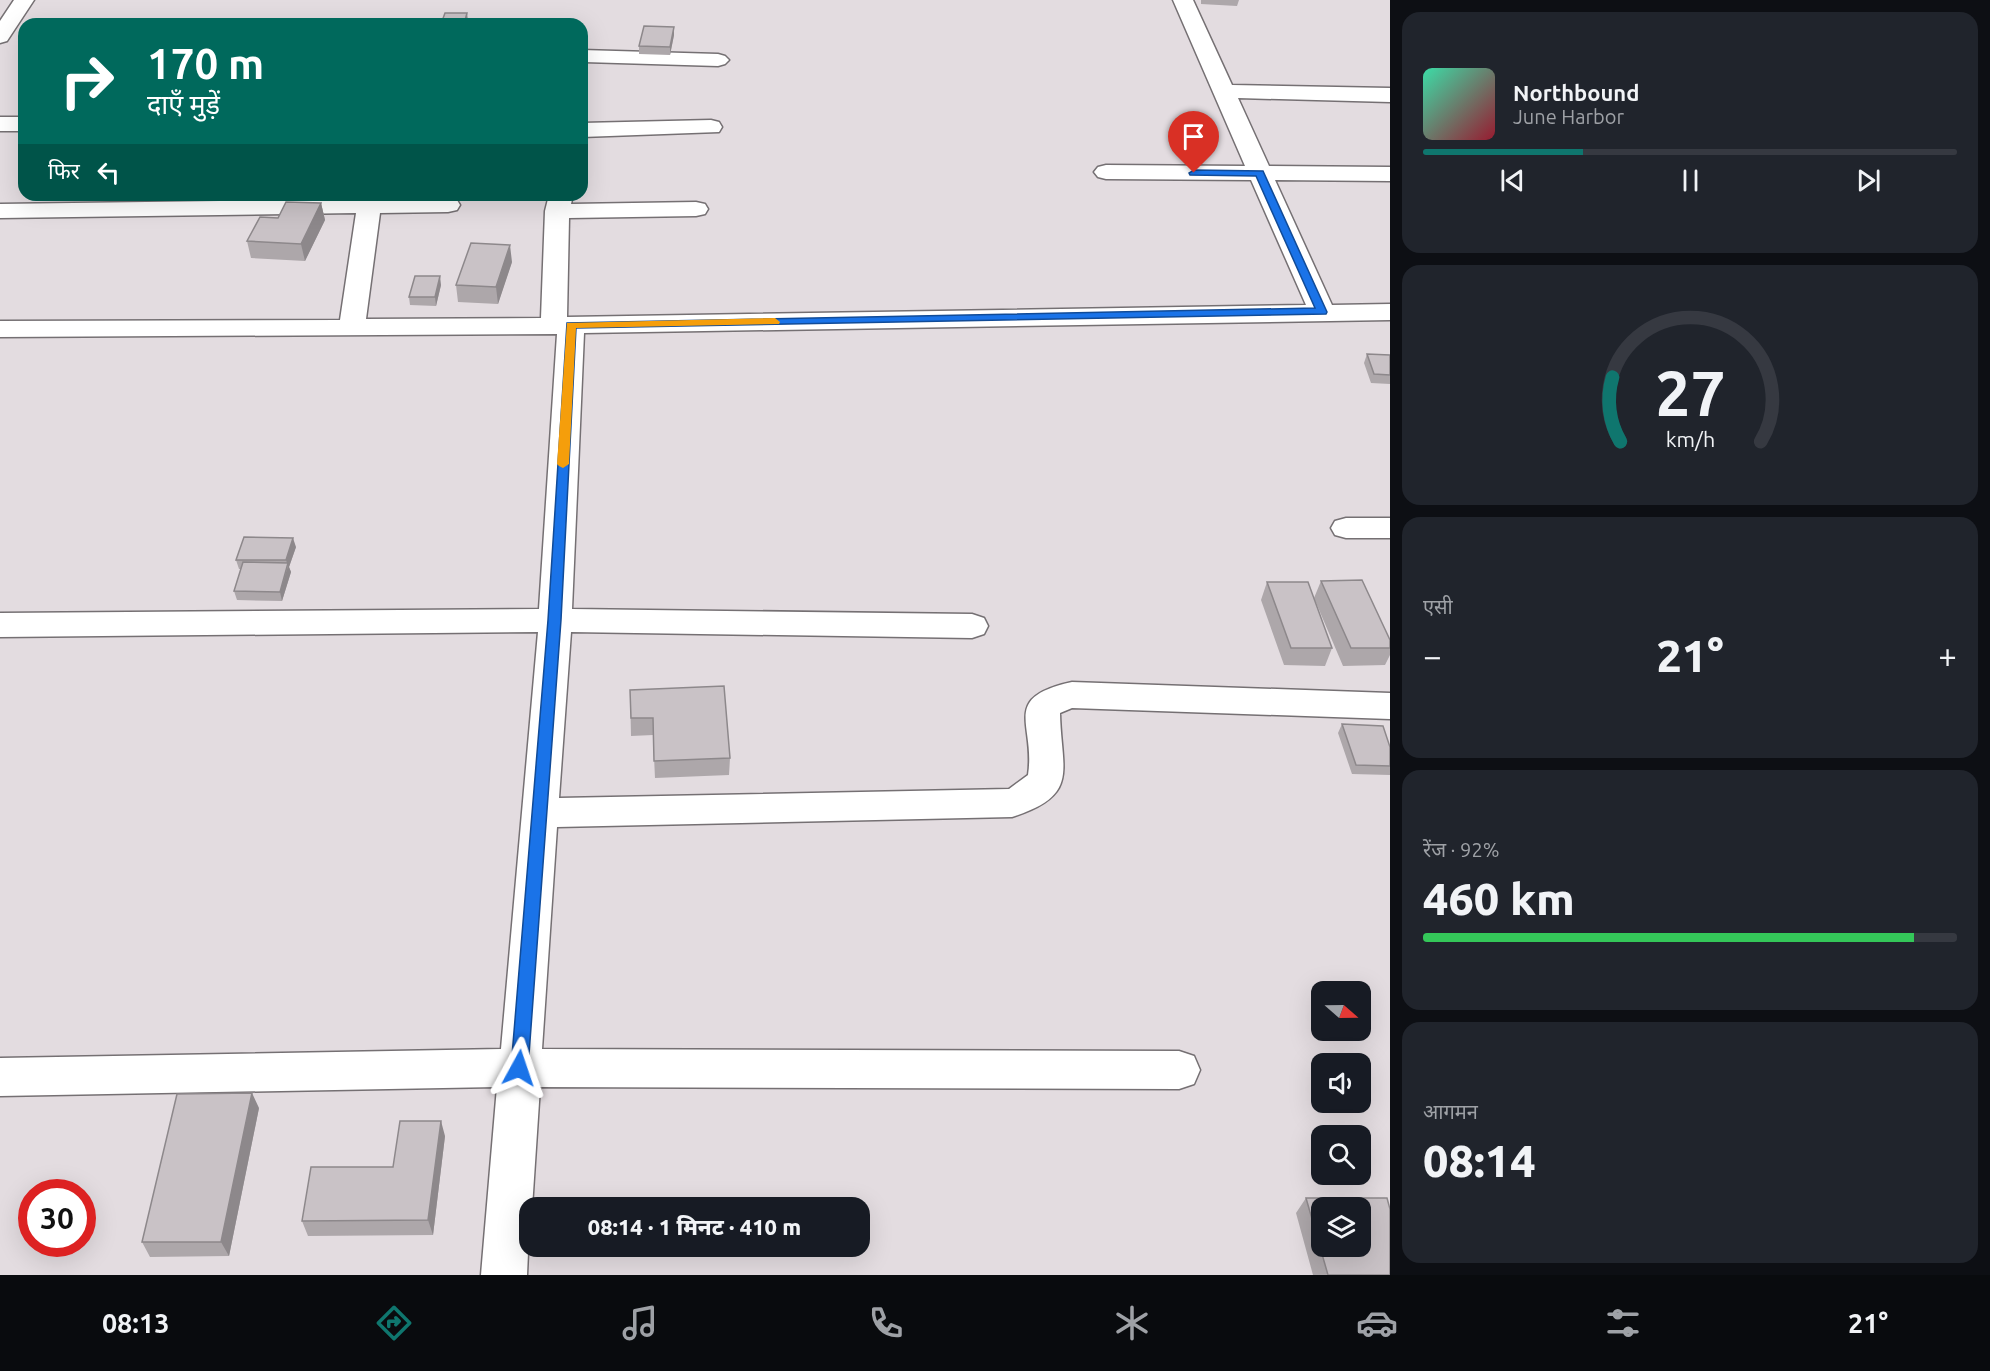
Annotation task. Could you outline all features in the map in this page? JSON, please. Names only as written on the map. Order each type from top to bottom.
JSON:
[{"type":"street","points":[[0,37],[24,0]]},
{"type":"street","points":[[1183,0],[1322,312]]},
{"type":"street","points":[[588,60],[718,60]]},
{"type":"street","points":[[1223,91],[1390,95]]},
{"type":"street","points":[[0,124],[18,124]]},
{"type":"street","points":[[588,130],[711,127]]},
{"type":"street","points":[[1106,172],[1390,174]]},
{"type":"street","points":[[504,1275],[555,620],[563,325],[559,203],[696,209]]},
{"type":"street","points":[[0,211],[448,205]]},
{"type":"street","points":[[352,327],[369,206]]},
{"type":"street","points":[[0,329],[563,325],[1390,312]]},
{"type":"street","points":[[1346,528],[1390,528]]},
{"type":"street","points":[[0,625],[555,620],[972,626]]},
{"type":"street","points":[[540,813],[1012,803],[1032,796],[1043,785],[1049,765],[1042,709],[1054,699],[1072,695],[1390,706]]},
{"type":"street","points":[[0,1077],[519,1068],[1179,1070]]},
{"type":"building","points":[[445,13],[467,13],[466,18],[443,18]]},
{"type":"building","points":[[644,26],[674,27],[670,47],[639,46]]},
{"type":"building","points":[[286,202],[321,203],[301,244],[247,241],[260,217],[278,218]]},
{"type":"building","points":[[471,243],[510,245],[496,287],[456,285]]},
{"type":"building","points":[[415,276],[440,276],[435,297],[409,297]]},
{"type":"building","points":[[1367,354],[1390,355],[1390,375],[1374,374]]},
{"type":"building","points":[[244,537],[293,538],[286,560],[236,560]]},
{"type":"building","points":[[243,562],[288,563],[280,592],[234,591]]},
{"type":"building","points":[[1362,580],[1390,640],[1390,648],[1351,648],[1321,581]]},
{"type":"building","points":[[1267,582],[1308,582],[1332,648],[1291,648]]},
{"type":"building","points":[[724,686],[730,758],[654,761],[653,718],[631,718],[630,690]]},
{"type":"building","points":[[1342,724],[1383,726],[1390,747],[1390,766],[1356,765]]},
{"type":"building","points":[[252,1093],[221,1242],[142,1242],[177,1094]]},
{"type":"building","points":[[400,1121],[441,1121],[428,1220],[302,1221],[311,1167],[393,1167]]},
{"type":"building","points":[[1306,1198],[1311,1198],[1311,1216]]},
{"type":"building","points":[[1371,1198],[1387,1198],[1390,1209],[1390,1275],[1328,1275],[1323,1257],[1371,1257]]},
{"type":"slow traffic","points":[[563,464],[571,325],[775,322]]},
{"type":"route","points":[[519,1068],[555,620],[571,325],[1322,312],[1260,173],[1194,173]]}]
